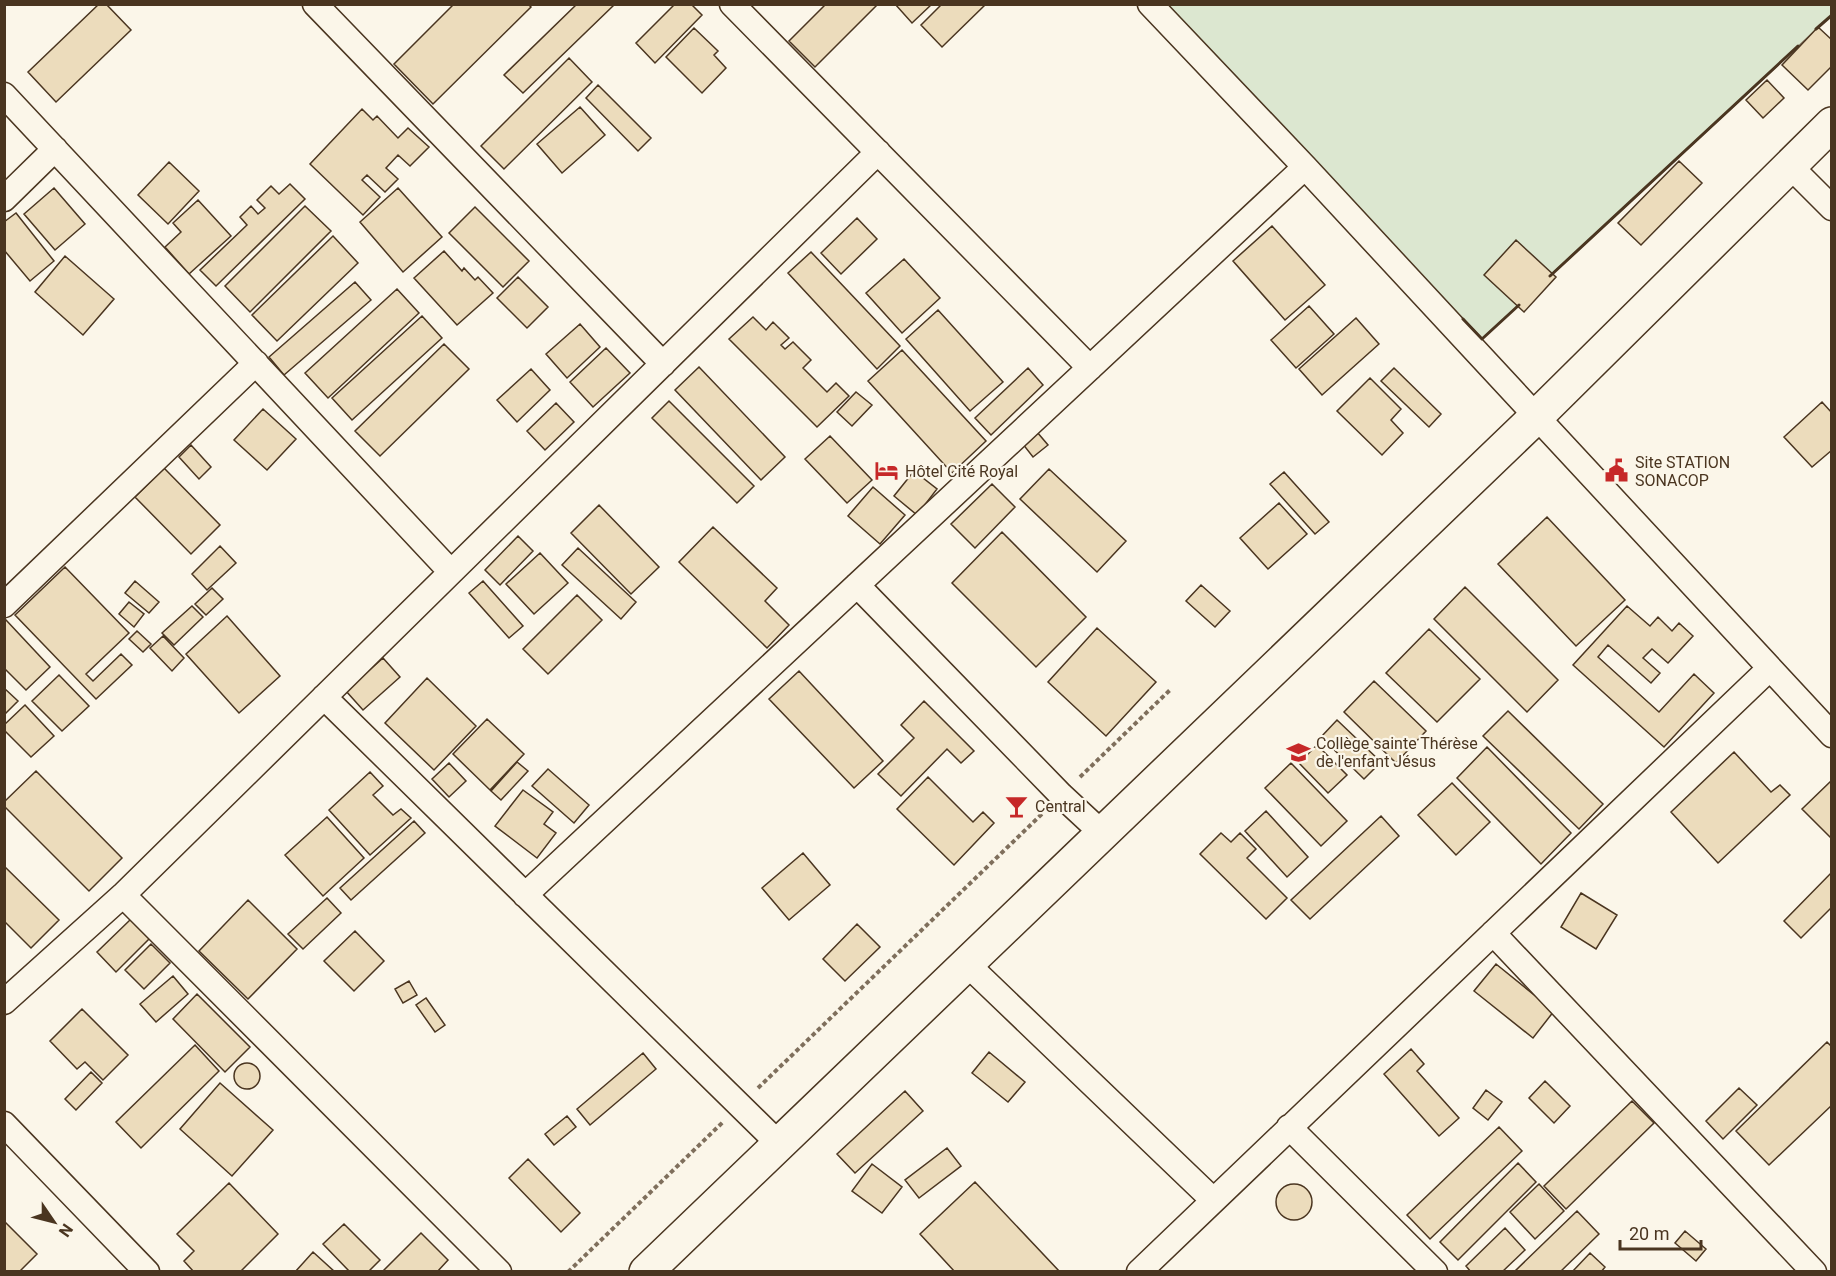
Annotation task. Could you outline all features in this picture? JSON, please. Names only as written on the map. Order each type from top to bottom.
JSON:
[{"type":"street","points":[[315,4],[663,364]]},
{"type":"street","points":[[732,4],[1090,368]]},
{"type":"street","points":[[1150,4],[1305,167],[1832,735]]},
{"type":"street","points":[[4,95],[451,572]]},
{"type":"street","points":[[646,1272],[1537,416],[1832,124]]},
{"type":"street","points":[[4,199],[55,149]]},
{"type":"street","points":[[4,1002],[123,895],[878,152]]},
{"type":"street","points":[[1789,165],[1832,208]]},
{"type":"street","points":[[525,895],[1305,167]]},
{"type":"street","points":[[4,605],[256,363]]},
{"type":"street","points":[[857,585],[1061,795],[1103,834]]},
{"type":"street","points":[[1139,1272],[1769,669]]},
{"type":"street","points":[[324,697],[779,1144]]},
{"type":"street","points":[[123,895],[499,1272]]},
{"type":"street","points":[[1493,933],[1814,1272]]},
{"type":"street","points":[[967,964],[1213,1200]]},
{"type":"street","points":[[4,1124],[147,1272]]},
{"type":"street","points":[[1289,1127],[1435,1272]]},
{"type":"path","points":[[568,1272],[1171,689]]},
{"type":"green space","points":[[1831,4],[1832,15],[1482,339],[1163,5]]},
{"type":"building","points":[[99,4],[106,4],[131,30],[56,102],[28,72]]},
{"type":"building","points":[[454,4],[528,4],[531,7],[433,104],[394,64]]},
{"type":"building","points":[[577,4],[615,4],[523,93],[504,75]]},
{"type":"building","points":[[675,4],[691,4],[702,15],[655,63],[636,43]]},
{"type":"building","points":[[826,4],[878,4],[815,67],[789,41]]},
{"type":"building","points":[[895,4],[932,4],[912,23]]},
{"type":"building","points":[[942,4],[986,4],[942,47],[921,25]]},
{"type":"building","points":[[1818,27],[1832,40],[1832,66],[1808,90],[1782,65]]},
{"type":"building","points":[[694,28],[718,51],[714,55],[726,68],[702,93],[666,57]]},
{"type":"building","points":[[569,58],[592,82],[504,169],[481,146]]},
{"type":"building","points":[[1767,80],[1784,98],[1763,118],[1746,100]]},
{"type":"building","points":[[598,85],[651,138],[638,151],[586,98]]},
{"type":"building","points":[[580,107],[605,135],[562,173],[537,144]]},
{"type":"building","points":[[362,109],[373,120],[377,116],[398,138],[408,128],[429,147],[410,166],[398,155],[386,168],[398,179],[385,192],[367,175],[362,180],[380,197],[363,215],[310,164]]},
{"type":"building","points":[[1679,161],[1702,183],[1641,245],[1618,223]]},
{"type":"building","points":[[169,162],[199,191],[168,224],[138,195]]},
{"type":"building","points":[[290,184],[305,199],[216,286],[200,270],[247,225],[240,217],[251,206],[258,214],[265,208],[257,200],[271,186],[279,194]]},
{"type":"building","points":[[54,188],[85,224],[55,250],[24,214]]},
{"type":"building","points":[[398,188],[442,237],[403,272],[360,222]]},
{"type":"building","points":[[198,200],[231,236],[189,274],[165,247],[181,232],[173,223]]},
{"type":"building","points":[[305,206],[331,231],[250,312],[225,286]]},
{"type":"building","points":[[475,207],[529,261],[503,287],[449,233]]},
{"type":"building","points":[[16,213],[54,261],[30,281],[4,250],[4,222]]},
{"type":"building","points":[[857,218],[877,239],[841,274],[821,253]]},
{"type":"building","points":[[1272,226],[1325,285],[1285,320],[1233,261]]},
{"type":"building","points":[[333,236],[358,263],[277,341],[252,315]]},
{"type":"building","points":[[1516,240],[1556,277],[1524,312],[1484,275]]},
{"type":"building","points":[[444,251],[462,271],[464,268],[475,280],[478,277],[493,293],[457,325],[414,278]]},
{"type":"building","points":[[811,252],[900,346],[877,369],[788,273]]},
{"type":"building","points":[[65,256],[114,299],[83,335],[35,292]]},
{"type":"building","points":[[904,259],[940,298],[902,333],[866,293]]},
{"type":"building","points":[[518,277],[548,307],[527,328],[497,298]]},
{"type":"building","points":[[355,282],[371,300],[284,375],[269,357]]},
{"type":"building","points":[[397,289],[419,313],[328,398],[305,373]]},
{"type":"building","points":[[1309,306],[1334,334],[1296,368],[1271,340]]},
{"type":"building","points":[[938,310],[1003,382],[970,411],[906,339]]},
{"type":"building","points":[[422,316],[442,338],[352,420],[332,398]]},
{"type":"building","points":[[753,317],[766,330],[773,322],[789,338],[781,345],[785,349],[793,342],[811,360],[803,368],[827,392],[836,383],[849,396],[817,427],[729,339]]},
{"type":"building","points":[[1356,318],[1379,344],[1322,395],[1299,369]]},
{"type":"building","points":[[580,324],[600,347],[567,378],[546,354]]},
{"type":"building","points":[[444,344],[469,369],[380,456],[355,431]]},
{"type":"building","points":[[606,348],[630,373],[593,407],[570,382]]},
{"type":"building","points":[[902,350],[986,441],[952,473],[868,381]]},
{"type":"building","points":[[699,367],[785,457],[761,480],[675,390]]},
{"type":"building","points":[[1028,368],[1043,385],[991,435],[975,418]]},
{"type":"building","points":[[1394,368],[1441,414],[1429,427],[1381,381]]},
{"type":"building","points":[[531,369],[550,390],[517,422],[497,400]]},
{"type":"building","points":[[1370,378],[1401,409],[1391,420],[1403,433],[1382,455],[1337,411]]},
{"type":"building","points":[[856,392],[872,405],[852,426],[837,412]]},
{"type":"building","points":[[669,401],[754,486],[737,503],[652,418]]},
{"type":"building","points":[[1822,402],[1832,413],[1832,450],[1812,467],[1784,437]]},
{"type":"building","points":[[556,403],[574,422],[545,450],[527,431]]},
{"type":"building","points":[[263,409],[296,439],[267,470],[234,440]]},
{"type":"building","points":[[1037,432],[1048,445],[1033,457],[1022,443]]},
{"type":"building","points":[[830,436],[872,480],[847,503],[805,459]]},
{"type":"building","points":[[191,445],[211,467],[199,479],[179,457]]},
{"type":"building","points":[[164,468],[220,525],[191,554],[135,497]]},
{"type":"building","points":[[1049,469],[1126,541],[1097,572],[1020,499]]},
{"type":"building","points":[[914,471],[937,489],[917,515],[894,496]]},
{"type":"building","points":[[1284,472],[1329,522],[1315,534],[1270,484]]},
{"type":"building","points":[[992,484],[1015,507],[975,548],[951,524]]},
{"type":"building","points":[[873,487],[905,515],[880,544],[848,516]]},
{"type":"building","points":[[1279,503],[1307,534],[1268,569],[1240,538]]},
{"type":"building","points":[[599,505],[659,567],[631,594],[571,533]]},
{"type":"building","points":[[1547,517],[1625,600],[1576,646],[1498,564]]},
{"type":"building","points":[[713,527],[777,588],[765,601],[789,625],[767,648],[679,562]]},
{"type":"building","points":[[1002,532],[1086,617],[1036,667],[952,583]]},
{"type":"building","points":[[518,536],[533,551],[500,585],[485,570]]},
{"type":"building","points":[[220,546],[236,563],[207,590],[192,574]]},
{"type":"building","points":[[578,548],[636,602],[621,619],[562,565]]},
{"type":"building","points":[[540,553],[568,583],[534,614],[506,584]]},
{"type":"building","points":[[65,567],[129,633],[86,674],[93,681],[121,654],[132,665],[96,699],[15,615]]},
{"type":"building","points":[[135,581],[159,602],[149,613],[125,593]]},
{"type":"building","points":[[483,581],[523,626],[509,638],[469,593]]},
{"type":"building","points":[[1201,585],[1230,611],[1215,627],[1186,601]]},
{"type":"building","points":[[1465,587],[1558,680],[1527,712],[1434,619]]},
{"type":"building","points":[[212,588],[223,599],[206,615],[195,604]]},
{"type":"building","points":[[577,595],[602,620],[548,674],[523,649]]},
{"type":"building","points":[[129,602],[144,614],[134,627],[119,614]]},
{"type":"building","points":[[192,606],[203,617],[174,645],[162,633]]},
{"type":"building","points":[[1627,606],[1650,626],[1658,617],[1672,631],[1679,623],[1693,636],[1668,663],[1652,649],[1643,658],[1660,673],[1651,683],[1608,645],[1598,657],[1659,712],[1694,674],[1714,693],[1664,747],[1573,665]]},
{"type":"building","points":[[227,616],[280,676],[239,713],[186,654]]},
{"type":"building","points":[[6,620],[50,667],[26,690],[4,668],[4,622]]},
{"type":"building","points":[[1097,628],[1156,682],[1106,736],[1048,682]]},
{"type":"building","points":[[1429,629],[1480,679],[1437,722],[1386,673]]},
{"type":"building","points":[[137,631],[151,644],[143,652],[129,639]]},
{"type":"building","points":[[163,636],[184,658],[172,671],[150,648]]},
{"type":"building","points":[[383,658],[400,677],[363,710],[346,691]]},
{"type":"building","points":[[799,671],[883,761],[854,788],[769,699]]},
{"type":"building","points":[[59,675],[89,706],[62,731],[32,701]]},
{"type":"building","points":[[427,678],[476,726],[434,770],[385,723]]},
{"type":"building","points":[[1374,681],[1426,731],[1396,763],[1344,712]]},
{"type":"building","points":[[4,688],[18,701],[4,715]]},
{"type":"building","points":[[924,701],[974,751],[961,763],[947,749],[901,796],[878,774],[914,738],[901,725]]},
{"type":"building","points":[[25,705],[54,736],[31,757],[4,730],[4,725]]},
{"type":"building","points":[[1508,711],[1603,804],[1579,829],[1483,736]]},
{"type":"building","points":[[487,719],[524,754],[490,790],[453,754]]},
{"type":"building","points":[[1337,720],[1381,762],[1364,779],[1321,737]]},
{"type":"building","points":[[1317,745],[1347,775],[1328,793],[1299,763]]},
{"type":"building","points":[[1487,747],[1571,833],[1541,864],[1457,778]]},
{"type":"building","points":[[1734,752],[1771,792],[1780,785],[1790,795],[1718,863],[1671,812]]},
{"type":"building","points":[[517,762],[528,771],[501,800],[491,791]]},
{"type":"building","points":[[449,763],[466,781],[449,797],[432,779]]},
{"type":"building","points":[[1291,763],[1347,821],[1321,846],[1265,788]]},
{"type":"building","points":[[548,769],[589,805],[574,823],[532,786]]},
{"type":"building","points":[[36,771],[122,858],[89,891],[4,806],[4,802]]},
{"type":"building","points":[[370,772],[383,786],[373,795],[393,815],[401,809],[411,818],[370,855],[329,810]]},
{"type":"building","points":[[928,777],[973,822],[983,812],[994,823],[954,865],[897,809]]},
{"type":"building","points":[[1832,781],[1832,839],[1802,809]]},
{"type":"building","points":[[1452,783],[1490,822],[1456,855],[1418,815]]},
{"type":"building","points":[[523,790],[553,812],[544,824],[556,833],[537,858],[495,826]]},
{"type":"building","points":[[1266,811],[1308,857],[1287,877],[1245,831]]},
{"type":"building","points":[[1381,816],[1399,836],[1310,919],[1291,900]]},
{"type":"building","points":[[327,817],[364,858],[323,896],[285,855]]},
{"type":"building","points":[[414,821],[425,833],[351,900],[340,888]]},
{"type":"building","points":[[1221,833],[1231,842],[1240,833],[1256,849],[1247,858],[1287,898],[1266,919],[1200,854]]},
{"type":"building","points":[[803,853],[830,885],[789,920],[762,888]]},
{"type":"building","points":[[4,866],[59,920],[31,948],[4,921]]},
{"type":"building","points":[[1832,872],[1832,907],[1801,938],[1784,921]]},
{"type":"building","points":[[1581,893],[1617,915],[1596,949],[1561,927]]},
{"type":"building","points":[[327,898],[341,913],[303,949],[288,934]]},
{"type":"building","points":[[248,900],[297,949],[248,999],[199,951]]},
{"type":"building","points":[[131,919],[150,938],[116,972],[97,952]]},
{"type":"building","points":[[857,924],[880,947],[845,981],[823,959]]},
{"type":"building","points":[[355,931],[384,961],[354,991],[324,961]]},
{"type":"building","points":[[151,944],[170,963],[144,989],[125,970]]},
{"type":"building","points":[[1496,964],[1554,1011],[1533,1038],[1474,991]]},
{"type":"building","points":[[173,976],[188,994],[156,1022],[140,1004]]},
{"type":"building","points":[[409,981],[417,995],[403,1003],[395,989]]},
{"type":"building","points":[[197,994],[250,1047],[225,1072],[173,1019]]},
{"type":"building","points":[[426,998],[445,1025],[435,1032],[416,1005]]},
{"type":"building","points":[[82,1009],[128,1055],[103,1080],[85,1062],[77,1069],[50,1041]]},
{"type":"building","points":[[1827,1042],[1832,1047],[1832,1105],[1769,1165],[1736,1131]]},
{"type":"building","points":[[195,1045],[219,1071],[141,1148],[116,1122]]},
{"type":"building","points":[[1411,1049],[1424,1064],[1417,1071],[1459,1118],[1439,1136],[1384,1074]]},
{"type":"building","points":[[989,1052],[1025,1082],[1008,1102],[972,1073]]},
{"type":"building","points":[[643,1053],[656,1069],[590,1125],[577,1109]]},
{"type":"building","points":[[247,1063],[256,1067],[260,1076],[256,1085],[247,1089],[238,1085],[234,1076],[238,1067]]},
{"type":"building","points":[[91,1072],[102,1083],[76,1110],[65,1099]]},
{"type":"building","points":[[1545,1081],[1570,1106],[1554,1123],[1529,1098]]},
{"type":"building","points":[[220,1083],[273,1130],[232,1176],[180,1129]]},
{"type":"building","points":[[1739,1088],[1757,1105],[1723,1139],[1706,1121]]},
{"type":"building","points":[[1486,1090],[1502,1102],[1488,1120],[1473,1108]]},
{"type":"building","points":[[905,1091],[923,1111],[855,1173],[837,1154]]},
{"type":"building","points":[[1632,1101],[1654,1123],[1566,1209],[1544,1186]]},
{"type":"building","points":[[567,1116],[576,1127],[554,1145],[545,1134]]},
{"type":"building","points":[[1499,1127],[1522,1151],[1430,1239],[1407,1215]]},
{"type":"building","points":[[947,1148],[961,1166],[919,1198],[905,1180]]},
{"type":"building","points":[[528,1159],[580,1213],[561,1232],[509,1178]]},
{"type":"building","points":[[1518,1163],[1536,1182],[1458,1260],[1440,1242]]},
{"type":"building","points":[[872,1164],[902,1187],[882,1213],[852,1191]]},
{"type":"building","points":[[975,1182],[1060,1272],[955,1272],[920,1234]]},
{"type":"building","points":[[229,1183],[278,1234],[240,1272],[194,1272],[184,1261],[194,1251],[177,1234]]},
{"type":"building","points":[[1294,1184],[1306,1190],[1312,1202],[1306,1214],[1294,1220],[1282,1214],[1276,1202],[1282,1190]]},
{"type":"building","points":[[1539,1184],[1564,1211],[1535,1239],[1510,1212]]},
{"type":"building","points":[[1577,1211],[1599,1234],[1560,1272],[1514,1272]]},
{"type":"building","points":[[4,1221],[37,1254],[19,1272],[4,1272]]},
{"type":"building","points":[[344,1224],[380,1260],[368,1272],[350,1272],[323,1244]]},
{"type":"building","points":[[1505,1228],[1525,1250],[1502,1272],[1471,1272],[1466,1266]]},
{"type":"building","points":[[1685,1231],[1706,1249],[1696,1261],[1675,1243]]},
{"type":"building","points":[[421,1233],[448,1260],[437,1272],[382,1272]]},
{"type":"building","points":[[313,1252],[335,1272],[295,1272]]},
{"type":"building","points":[[1590,1253],[1605,1267],[1601,1272],[1572,1272]]},
{"type":"wall","points":[[1816,29],[1832,15]]},
{"type":"wall","points":[[1550,276],[1798,46]]},
{"type":"wall","points":[[1463,319],[1482,339],[1519,305]]},
{"type":"place","name":"Hôtel Cité Royal","points":[[887,471]]},
{"type":"place","name":"Site STATION SONACOP","points":[[1617,471]]},
{"type":"place","name":"Collège sainte Thérèse de l'enfant Jésus","points":[[1298,752]]},
{"type":"place","name":"Central","points":[[1017,806]]}]
